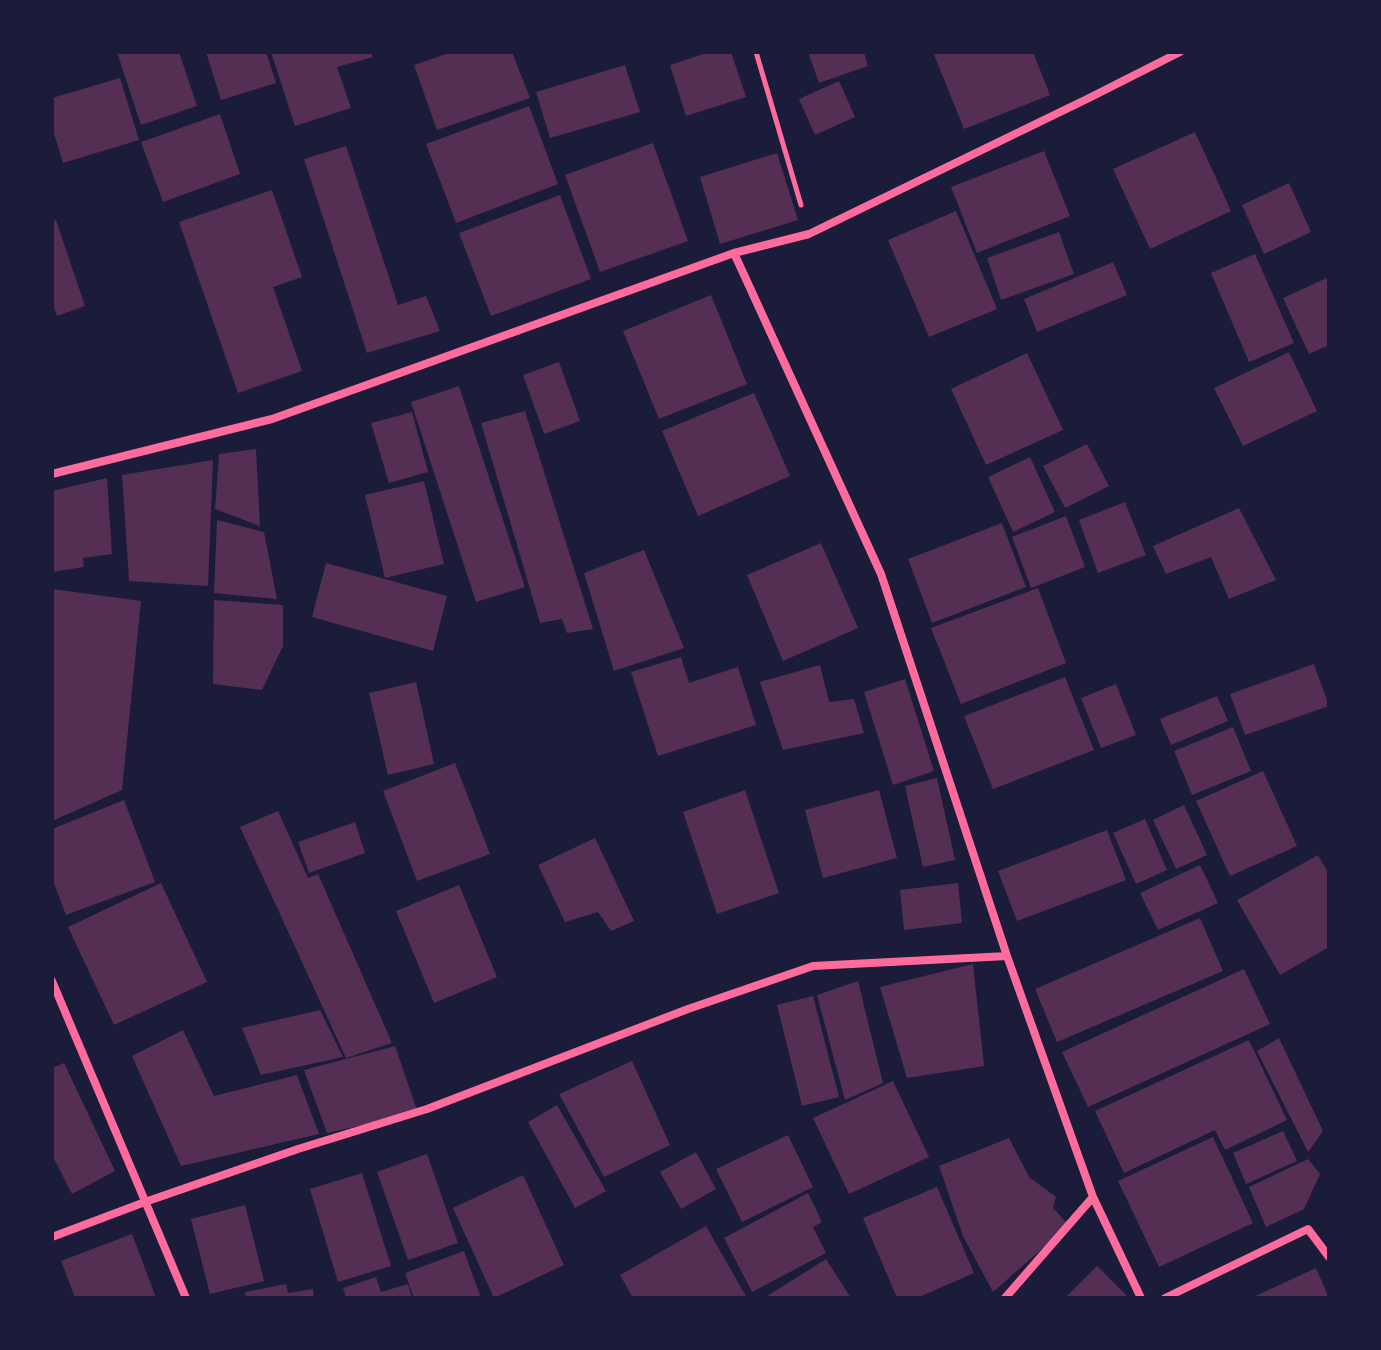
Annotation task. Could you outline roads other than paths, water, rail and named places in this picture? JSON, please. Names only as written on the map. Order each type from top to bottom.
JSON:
[{"type":"street","points":[[52,474],[272,419],[734,253],[809,234],[1180,52]]},
{"type":"street","points":[[734,253],[881,574],[1007,956],[1093,1197],[1141,1298]]},
{"type":"street","points":[[52,1237],[298,1149],[427,1109],[688,1009],[813,966],[1007,956]]},
{"type":"street","points":[[52,981],[186,1298]]},
{"type":"street","points":[[1005,1298],[1093,1197]]},
{"type":"street","points":[[1165,1298],[1308,1229],[1329,1257]]}]
